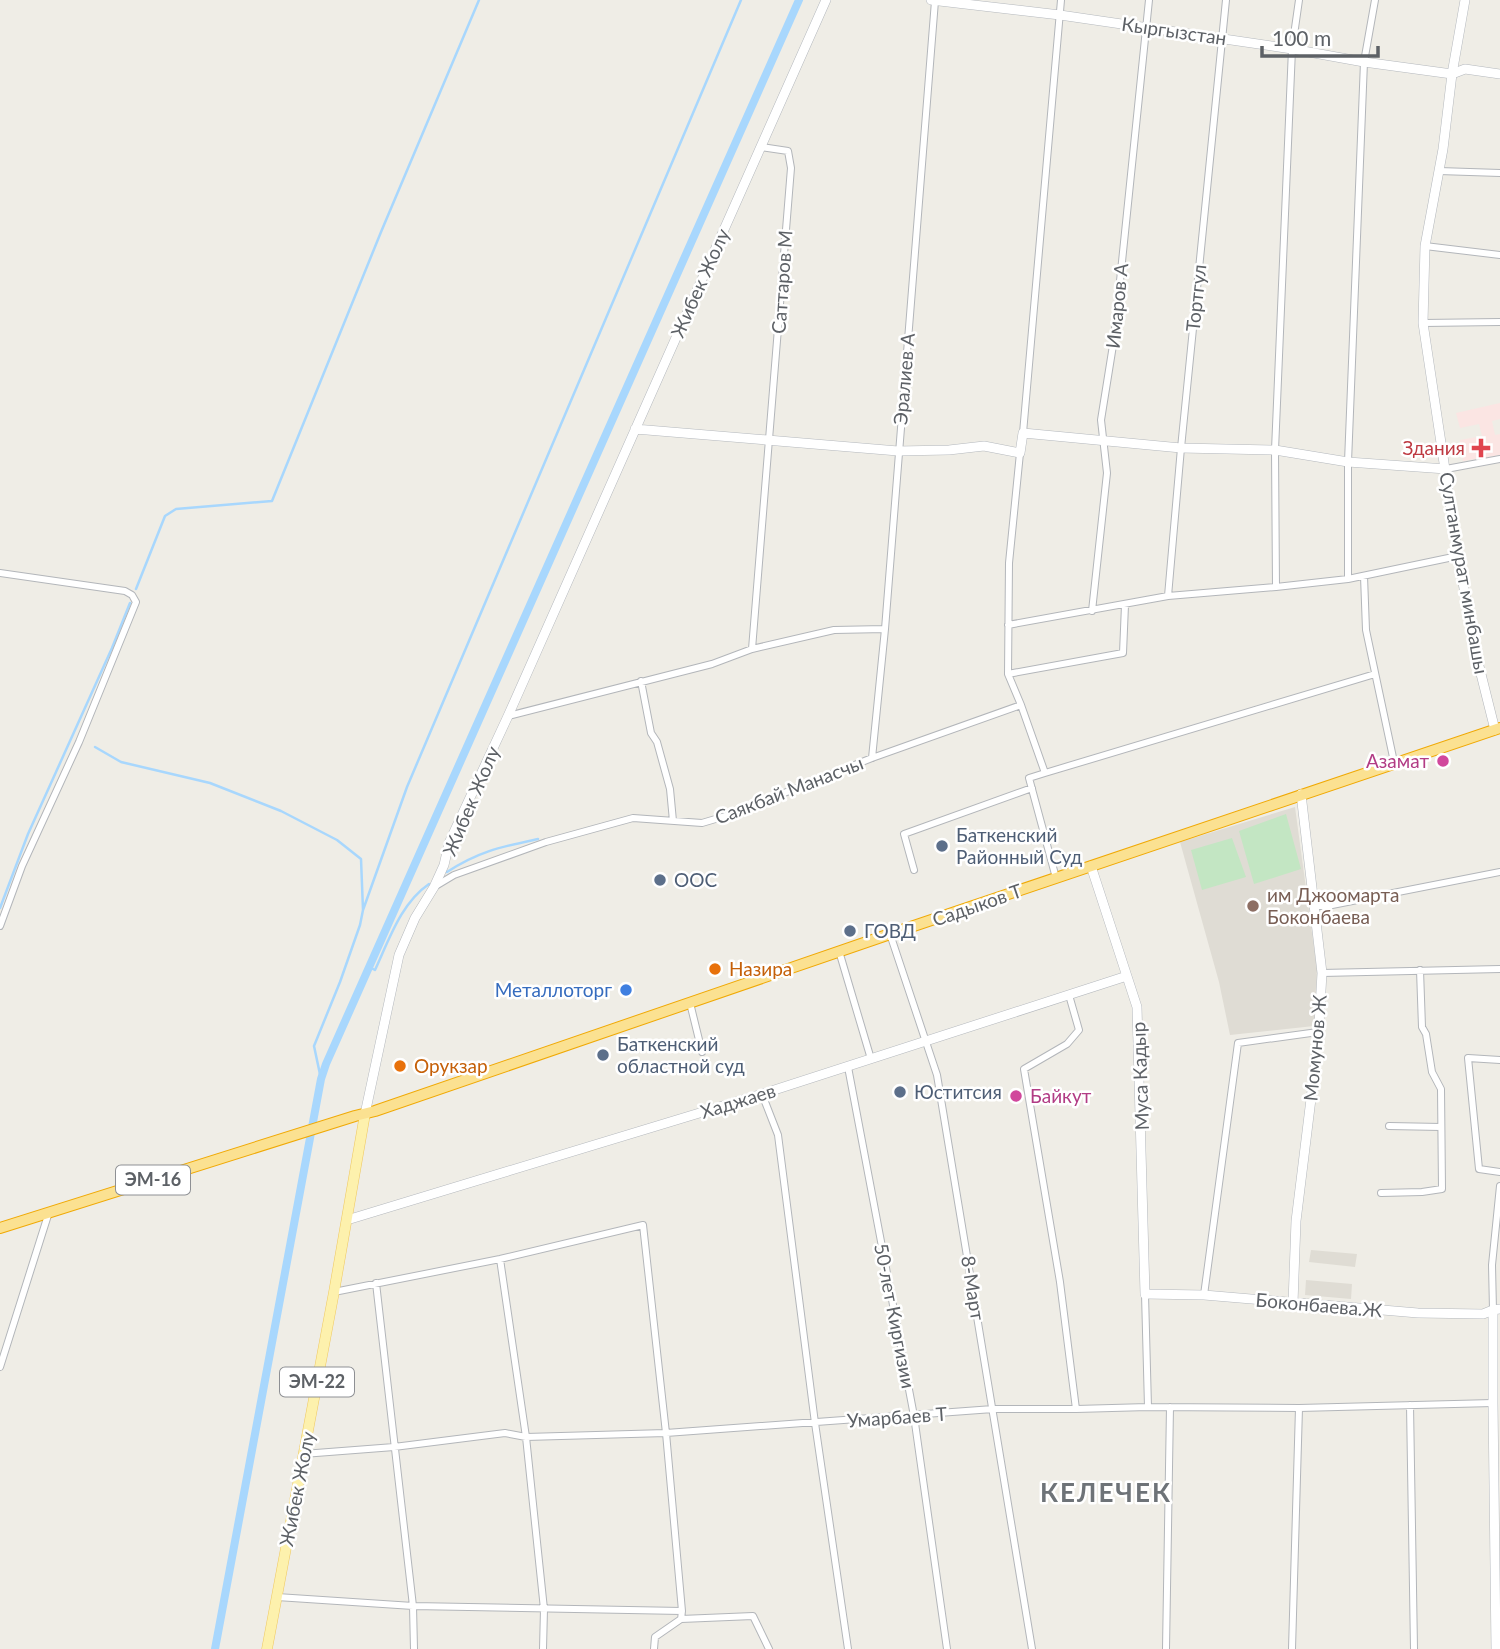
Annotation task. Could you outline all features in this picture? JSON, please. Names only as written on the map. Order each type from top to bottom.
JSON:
[{"type":"highway","name":"Садыков Т","points":[[370,1113],[1497,729]]},
{"type":"highway","name":"ЭМ-16","points":[[0,1228],[370,1113]]},
{"type":"main road","name":"Жибек Жолу","points":[[267,1649],[347,1220],[370,1113]]},
{"type":"street","name":"Жибек Жолу","points":[[370,1113],[399,955],[415,918],[444,865],[449,843],[826,0]]},
{"type":"street","name":"Кыргызстан","points":[[933,0],[1146,27],[1452,74],[1465,69],[1500,74]]},
{"type":"street","name":"Эралиев А","points":[[873,758],[933,0]]},
{"type":"street","points":[[1045,773],[1008,674],[1009,564],[1061,0]]},
{"type":"street","name":"Имаров А","points":[[1092,611],[1107,473],[1101,420],[1114,340],[1149,0]]},
{"type":"street","name":"Тортгул","points":[[1168,596],[1226,0]]},
{"type":"street","points":[[1276,587],[1275,450],[1292,49],[1299,0]]},
{"type":"street","points":[[1348,579],[1348,462],[1364,62],[1376,0]]},
{"type":"street","name":"Султанмурат минбашы","points":[[1465,0],[1425,246],[1423,323],[1458,556],[1477,658],[1497,729]]},
{"type":"street","name":"Саттаров М","points":[[752,649],[791,168],[789,150],[761,147]]},
{"type":"street","points":[[1439,171],[1500,173]]},
{"type":"street","points":[[1425,246],[1500,255]]},
{"type":"street","points":[[1423,323],[1500,322]]},
{"type":"street","points":[[635,429],[898,451],[984,446],[1020,453]]},
{"type":"street","points":[[1023,433],[1181,448],[1275,450],[1348,462],[1446,469],[1500,459]]},
{"type":"street","points":[[1008,625],[1168,596],[1348,579],[1458,556]]},
{"type":"street","points":[[0,573],[125,591],[132,595],[136,602],[79,742],[22,866],[0,926]]},
{"type":"street","points":[[1364,576],[1366,629],[1394,762]]},
{"type":"street","points":[[1008,674],[1123,653],[1125,605]]},
{"type":"street","points":[[508,716],[712,664],[752,649],[834,630],[885,629]]},
{"type":"street","points":[[1056,878],[1029,778],[1375,674]]},
{"type":"street","points":[[641,681],[651,733],[657,742],[670,789],[673,821]]},
{"type":"street","name":"Саякбай Манасчы","points":[[434,887],[454,875],[545,842],[633,818],[702,823],[729,815],[873,758],[1021,705]]},
{"type":"street","points":[[914,870],[904,834],[1032,788]]},
{"type":"street","name":"Момунов Ж","points":[[1293,1303],[1296,1221],[1318,1032],[1322,972],[1301,794]]},
{"type":"street","name":"Муса Кадыр","points":[[1091,866],[1138,1007],[1144,1294]]},
{"type":"street","points":[[1315,906],[1339,904],[1500,872]]},
{"type":"street","name":"8-Март","points":[[890,934],[937,1075],[1032,1649]]},
{"type":"street","points":[[839,951],[871,1059]]},
{"type":"street","points":[[1322,972],[1500,969]]},
{"type":"street","points":[[1381,1193],[1442,1189],[1441,1089],[1432,1072],[1426,1034],[1422,1027],[1420,970]]},
{"type":"street","name":"Хаджаев","points":[[347,1220],[762,1094],[1128,976]]},
{"type":"street","points":[[1069,995],[1079,1030],[1067,1044],[1024,1069],[1059,1282],[1076,1409]]},
{"type":"street","points":[[690,1003],[702,1052]]},
{"type":"street","points":[[1204,1295],[1238,1042],[1318,1032]]},
{"type":"street","points":[[1500,1060],[1468,1058],[1479,1169],[1500,1172]]},
{"type":"street","name":"50-лет Киргизии","points":[[848,1067],[914,1416],[947,1649]]},
{"type":"street","points":[[762,1094],[778,1135],[815,1423],[848,1649]]},
{"type":"street","points":[[1389,1126],[1441,1128]]},
{"type":"street","points":[[1496,1649],[1493,1403],[1497,1309],[1492,1265],[1500,1186]]},
{"type":"street","points":[[0,1367],[50,1212]]},
{"type":"street","points":[[334,1292],[500,1259],[643,1225],[666,1433],[681,1619]]},
{"type":"street","points":[[500,1259],[526,1437],[544,1609],[542,1649]]},
{"type":"street","points":[[376,1283],[413,1606],[414,1649]]},
{"type":"street","points":[[1144,1294],[1148,1407]]},
{"type":"street","name":"Боконбаева.Ж","points":[[1144,1294],[1204,1295],[1418,1313],[1483,1314],[1497,1309]]},
{"type":"street","name":"Умарбаев Т","points":[[303,1454],[394,1447],[505,1433],[526,1437],[666,1433],[993,1409],[1299,1408],[1493,1403]]},
{"type":"street","points":[[1410,1405],[1414,1649]]},
{"type":"street","points":[[1166,1649],[1170,1407]]},
{"type":"street","points":[[1292,1649],[1299,1408]]},
{"type":"street","points":[[277,1597],[413,1606],[682,1611]]},
{"type":"street","points":[[654,1649],[655,1637],[681,1619],[753,1616],[769,1649]]},
{"type":"shaded area","points":[[1500,403],[1500,419],[1492,421],[1495,435],[1500,434],[1500,455],[1463,461],[1460,440],[1482,436],[1479,424],[1460,428],[1456,413]]},
{"type":"shaded area","name":"им Джоомарта Боконбаева","points":[[1295,807],[1317,970],[1314,1026],[1230,1035],[1219,982],[1180,842]]},
{"type":"shaded area","points":[[1311,1250],[1357,1254],[1355,1267],[1309,1262]]},
{"type":"shaded area","points":[[1306,1280],[1352,1284],[1351,1299],[1305,1295]]},
{"type":"green space","points":[[1286,814],[1301,869],[1254,884],[1239,831]]},
{"type":"green space","points":[[1232,838],[1246,877],[1202,890],[1191,850]]},
{"type":"waterway","points":[[136,589],[165,516],[176,509],[272,501],[479,0]]},
{"type":"waterway","points":[[363,910],[407,787],[741,0]]},
{"type":"waterway","points":[[215,1649],[321,1079],[326,1064],[799,0]]},
{"type":"waterway","points":[[0,908],[28,834],[130,603]]},
{"type":"waterway","points":[[95,747],[121,762],[210,783],[281,811],[337,840],[361,859],[363,910],[360,925],[314,1046],[321,1079]]},
{"type":"waterway","points":[[447,872],[480,854],[538,839]]},
{"type":"waterway","points":[[369,967],[375,970],[403,912],[429,884]]},
{"type":"place","name":"Здания","points":[[1481,448]]},
{"type":"place","name":"Азамат","points":[[1443,761]]},
{"type":"place","name":"Баткенский Районный Суд","points":[[942,846]]},
{"type":"place","name":"ООС","points":[[660,880]]},
{"type":"place","name":"им Джоомарта Боконбаева","points":[[1253,906]]},
{"type":"place","name":"ГОВД","points":[[850,931]]},
{"type":"place","name":"Назира","points":[[715,969]]},
{"type":"place","name":"Металлоторг","points":[[626,990]]},
{"type":"place","name":"Баткенский областной суд","points":[[603,1055]]},
{"type":"place","name":"Орукзар","points":[[400,1066]]},
{"type":"place","name":"Юститсия","points":[[900,1092]]},
{"type":"place","name":"Байкут","points":[[1016,1096]]},
{"type":"district","name":"КЕЛЕЧЕК","points":[[1106,1493]]}]
